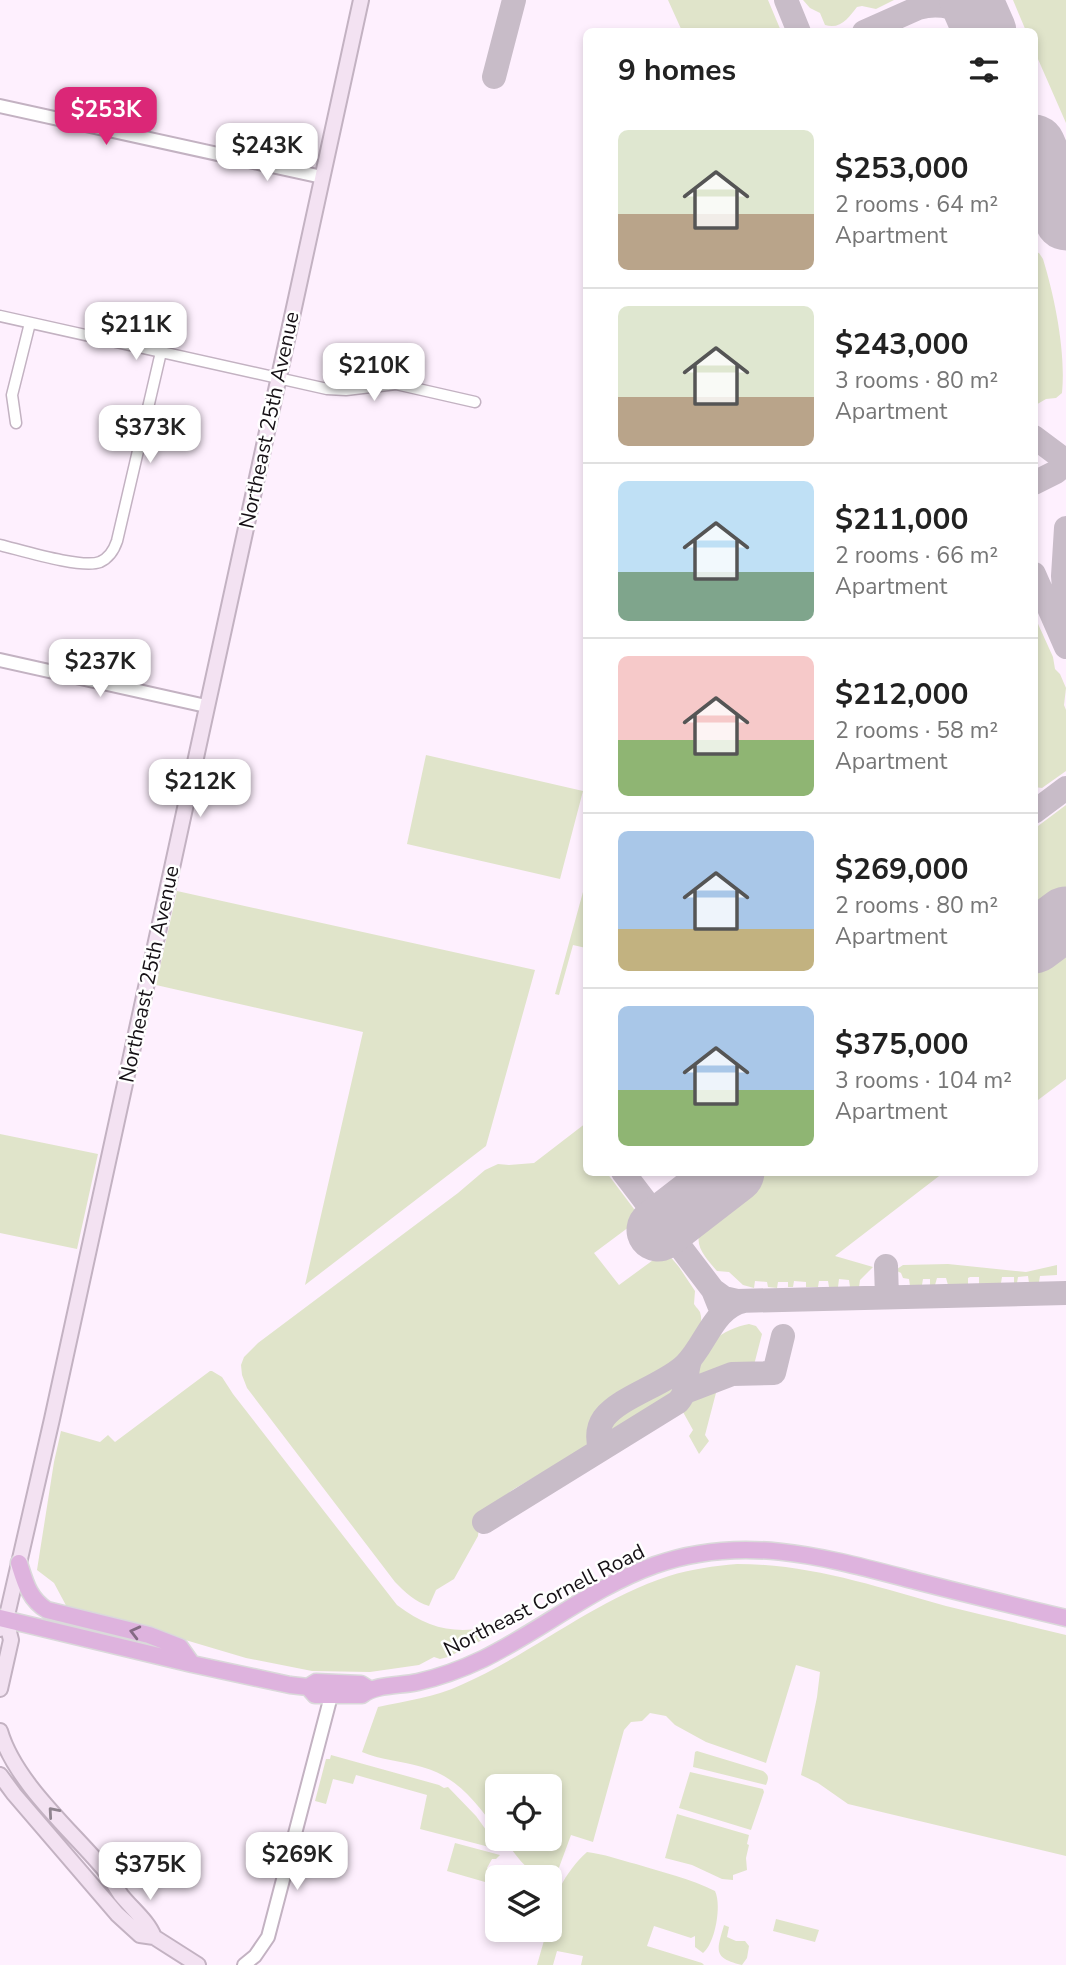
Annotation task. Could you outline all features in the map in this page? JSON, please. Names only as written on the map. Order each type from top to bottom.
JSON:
[{"type":"highway","name":"Northeast Cornell Road","points":[[2,1622],[307,1687],[315,1695],[331,1696],[362,1695],[369,1689],[419,1682],[456,1671],[519,1640],[602,1589],[653,1566],[698,1553],[724,1550],[752,1549],[815,1555],[1066,1618]]},
{"type":"highway","points":[[19,1563],[29,1592],[38,1605],[47,1610],[149,1635],[180,1647],[192,1664]]},
{"type":"highway","name":"Northeast Cornell Road","points":[[307,1687],[316,1682],[361,1684],[369,1689]]},
{"type":"main road","name":"Northeast 25th Avenue","points":[[0,1689],[11,1640],[2,1622],[19,1563],[361,0]]},
{"type":"main road","points":[[0,1731],[8,1752],[22,1775],[105,1871],[154,1937]]},
{"type":"main road","points":[[0,1775],[13,1794],[117,1914],[140,1935],[154,1937],[198,1965]]},
{"type":"street","points":[[0,106],[322,177]]},
{"type":"street","points":[[0,316],[327,389],[346,390],[396,384],[475,402]]},
{"type":"street","points":[[16,423],[12,395],[30,323]]},
{"type":"street","points":[[0,545],[89,564],[105,559],[112,553],[161,352]]},
{"type":"street","points":[[0,660],[206,706]]},
{"type":"street","points":[[244,1965],[255,1956],[268,1937],[331,1696]]},
{"type":"green space","points":[[668,0],[768,0],[780,28],[681,28]]},
{"type":"green space","points":[[803,0],[894,0],[876,9],[857,7],[844,22],[831,26],[825,25],[820,13],[810,8]]},
{"type":"green space","points":[[1013,0],[1066,0],[1066,123],[1038,59],[1038,28],[1025,28]]},
{"type":"green space","points":[[1038,253],[1043,259],[1052,291],[1061,343],[1063,377],[1062,393],[1056,398],[1038,404]]},
{"type":"green space","points":[[1038,624],[1053,657],[1055,669],[1066,688],[1066,771],[1042,788],[1038,788]]},
{"type":"green space","points":[[426,755],[583,791],[560,879],[407,844]]},
{"type":"green space","points":[[1066,805],[1066,890],[1038,912],[1038,826]]},
{"type":"green space","points":[[177,891],[535,970],[486,1146],[305,1285],[363,1032],[156,985]]},
{"type":"green space","points":[[583,892],[583,947],[573,945],[559,995],[555,994]]},
{"type":"green space","points":[[1066,945],[1066,1079],[1038,1100],[1038,966]]},
{"type":"green space","points":[[583,1125],[583,1176],[609,1176],[637,1213],[633,1224],[594,1253],[619,1285],[660,1255],[669,1255],[695,1291],[694,1304],[700,1312],[701,1326],[691,1349],[676,1365],[605,1408],[585,1448],[514,1489],[489,1507],[480,1517],[478,1536],[454,1579],[436,1590],[429,1606],[406,1593],[395,1582],[247,1388],[241,1365],[244,1357],[258,1343],[485,1170],[498,1164],[534,1163]]},
{"type":"green space","points":[[0,1134],[98,1154],[77,1249],[0,1233]]},
{"type":"green space","points":[[762,1176],[939,1176],[835,1256],[873,1267],[860,1280],[859,1287],[850,1287],[849,1280],[839,1279],[838,1287],[829,1287],[828,1281],[819,1281],[818,1287],[806,1287],[806,1282],[794,1281],[793,1287],[788,1287],[788,1282],[778,1282],[777,1288],[768,1287],[767,1282],[755,1281],[754,1288],[743,1285],[729,1272],[717,1271],[701,1250],[699,1238],[704,1227],[714,1225],[719,1209]]},
{"type":"green space","points":[[948,1264],[1026,1272],[1057,1265],[1057,1275],[1040,1276],[1039,1282],[1029,1283],[1028,1276],[1018,1277],[1017,1283],[1014,1283],[1014,1277],[1002,1277],[1001,1283],[979,1284],[979,1277],[970,1277],[968,1284],[948,1285],[946,1278],[937,1278],[935,1285],[930,1285],[930,1279],[923,1279],[922,1285],[910,1286],[909,1279],[903,1278],[897,1271],[903,1265]]},
{"type":"green space","points":[[749,1324],[756,1326],[762,1334],[754,1365],[730,1367],[694,1379],[698,1359],[711,1342],[730,1330]]},
{"type":"green space","points":[[210,1371],[222,1377],[397,1605],[422,1621],[447,1629],[474,1629],[503,1624],[509,1627],[448,1657],[434,1657],[419,1665],[370,1672],[312,1671],[246,1658],[155,1631],[69,1611],[54,1583],[37,1570],[61,1431],[100,1442],[108,1435],[115,1442]]},
{"type":"green space","points":[[677,1377],[677,1387],[672,1396],[603,1438],[606,1426],[614,1416]]},
{"type":"green space","points":[[718,1386],[705,1435],[709,1441],[699,1454],[689,1436],[693,1430],[683,1412],[693,1398]]},
{"type":"green space","points":[[764,1565],[817,1572],[1066,1635],[1066,1856],[848,1804],[818,1783],[801,1775],[820,1672],[796,1665],[766,1763],[706,1742],[675,1725],[666,1716],[650,1713],[642,1721],[631,1722],[624,1730],[593,1842],[571,1835],[560,1865],[524,1865],[513,1851],[562,1851],[562,1774],[485,1774],[485,1815],[456,1784],[435,1771],[362,1752],[378,1707],[431,1696],[461,1685],[641,1586],[686,1571]]},
{"type":"green space","points":[[697,1751],[763,1771],[768,1777],[766,1785],[693,1767]]},
{"type":"green space","points":[[331,1755],[448,1787],[485,1829],[485,1846],[420,1829],[427,1795],[356,1775],[353,1784],[333,1779],[326,1804],[315,1801],[326,1759],[330,1759]]},
{"type":"green space","points":[[690,1772],[763,1789],[751,1830],[679,1808]]},
{"type":"green space","points":[[677,1814],[749,1835],[747,1870],[733,1875],[733,1880],[722,1879],[692,1865],[665,1858]]},
{"type":"green space","points":[[455,1843],[500,1855],[485,1865],[485,1882],[447,1871]]},
{"type":"green space","points":[[587,1852],[666,1873],[715,1891],[718,1905],[716,1924],[711,1941],[703,1953],[695,1947],[695,1936],[691,1938],[654,1926],[647,1946],[704,1965],[581,1965],[583,1956],[557,1951],[553,1965],[537,1965],[544,1942],[562,1942],[562,1884]]},
{"type":"green space","points":[[776,1919],[819,1930],[815,1942],[773,1931]]},
{"type":"green space","points":[[724,1925],[729,1927],[727,1937],[745,1941],[749,1946],[747,1958],[742,1965],[726,1959],[719,1952]]},
{"type":"taxiway","points":[[494,77],[514,0]]},
{"type":"taxiway","points":[[786,0],[797,28]]},
{"type":"taxiway","points":[[873,28],[930,0]]},
{"type":"taxiway","points":[[918,8],[935,5],[950,7],[979,20]]},
{"type":"taxiway","points":[[1038,440],[1066,461]]},
{"type":"taxiway","points":[[1038,481],[1066,464]]},
{"type":"taxiway","points":[[1066,528],[1063,576],[1066,612]]},
{"type":"taxiway","points":[[1038,583],[1066,647]]},
{"type":"taxiway","points":[[1038,809],[1066,788]]},
{"type":"taxiway","points":[[626,1176],[713,1290],[719,1305]]},
{"type":"taxiway","points":[[886,1266],[887,1297]]},
{"type":"taxiway","points":[[713,1290],[724,1298],[737,1301],[1066,1293]]},
{"type":"taxiway","points":[[600,1449],[598,1433],[604,1418],[621,1403],[678,1371],[693,1356],[718,1318],[734,1305],[744,1301]]},
{"type":"taxiway","points":[[685,1392],[732,1374],[774,1373],[783,1336]]},
{"type":"taxiway","points":[[484,1522],[678,1402],[686,1386],[691,1358]]},
{"type":"runway","points":[[971,0],[983,28]]},
{"type":"runway","points":[[1038,155],[1066,219]]},
{"type":"runway","points":[[1038,939],[1066,918]]},
{"type":"runway","points":[[658,1230],[728,1176]]}]
